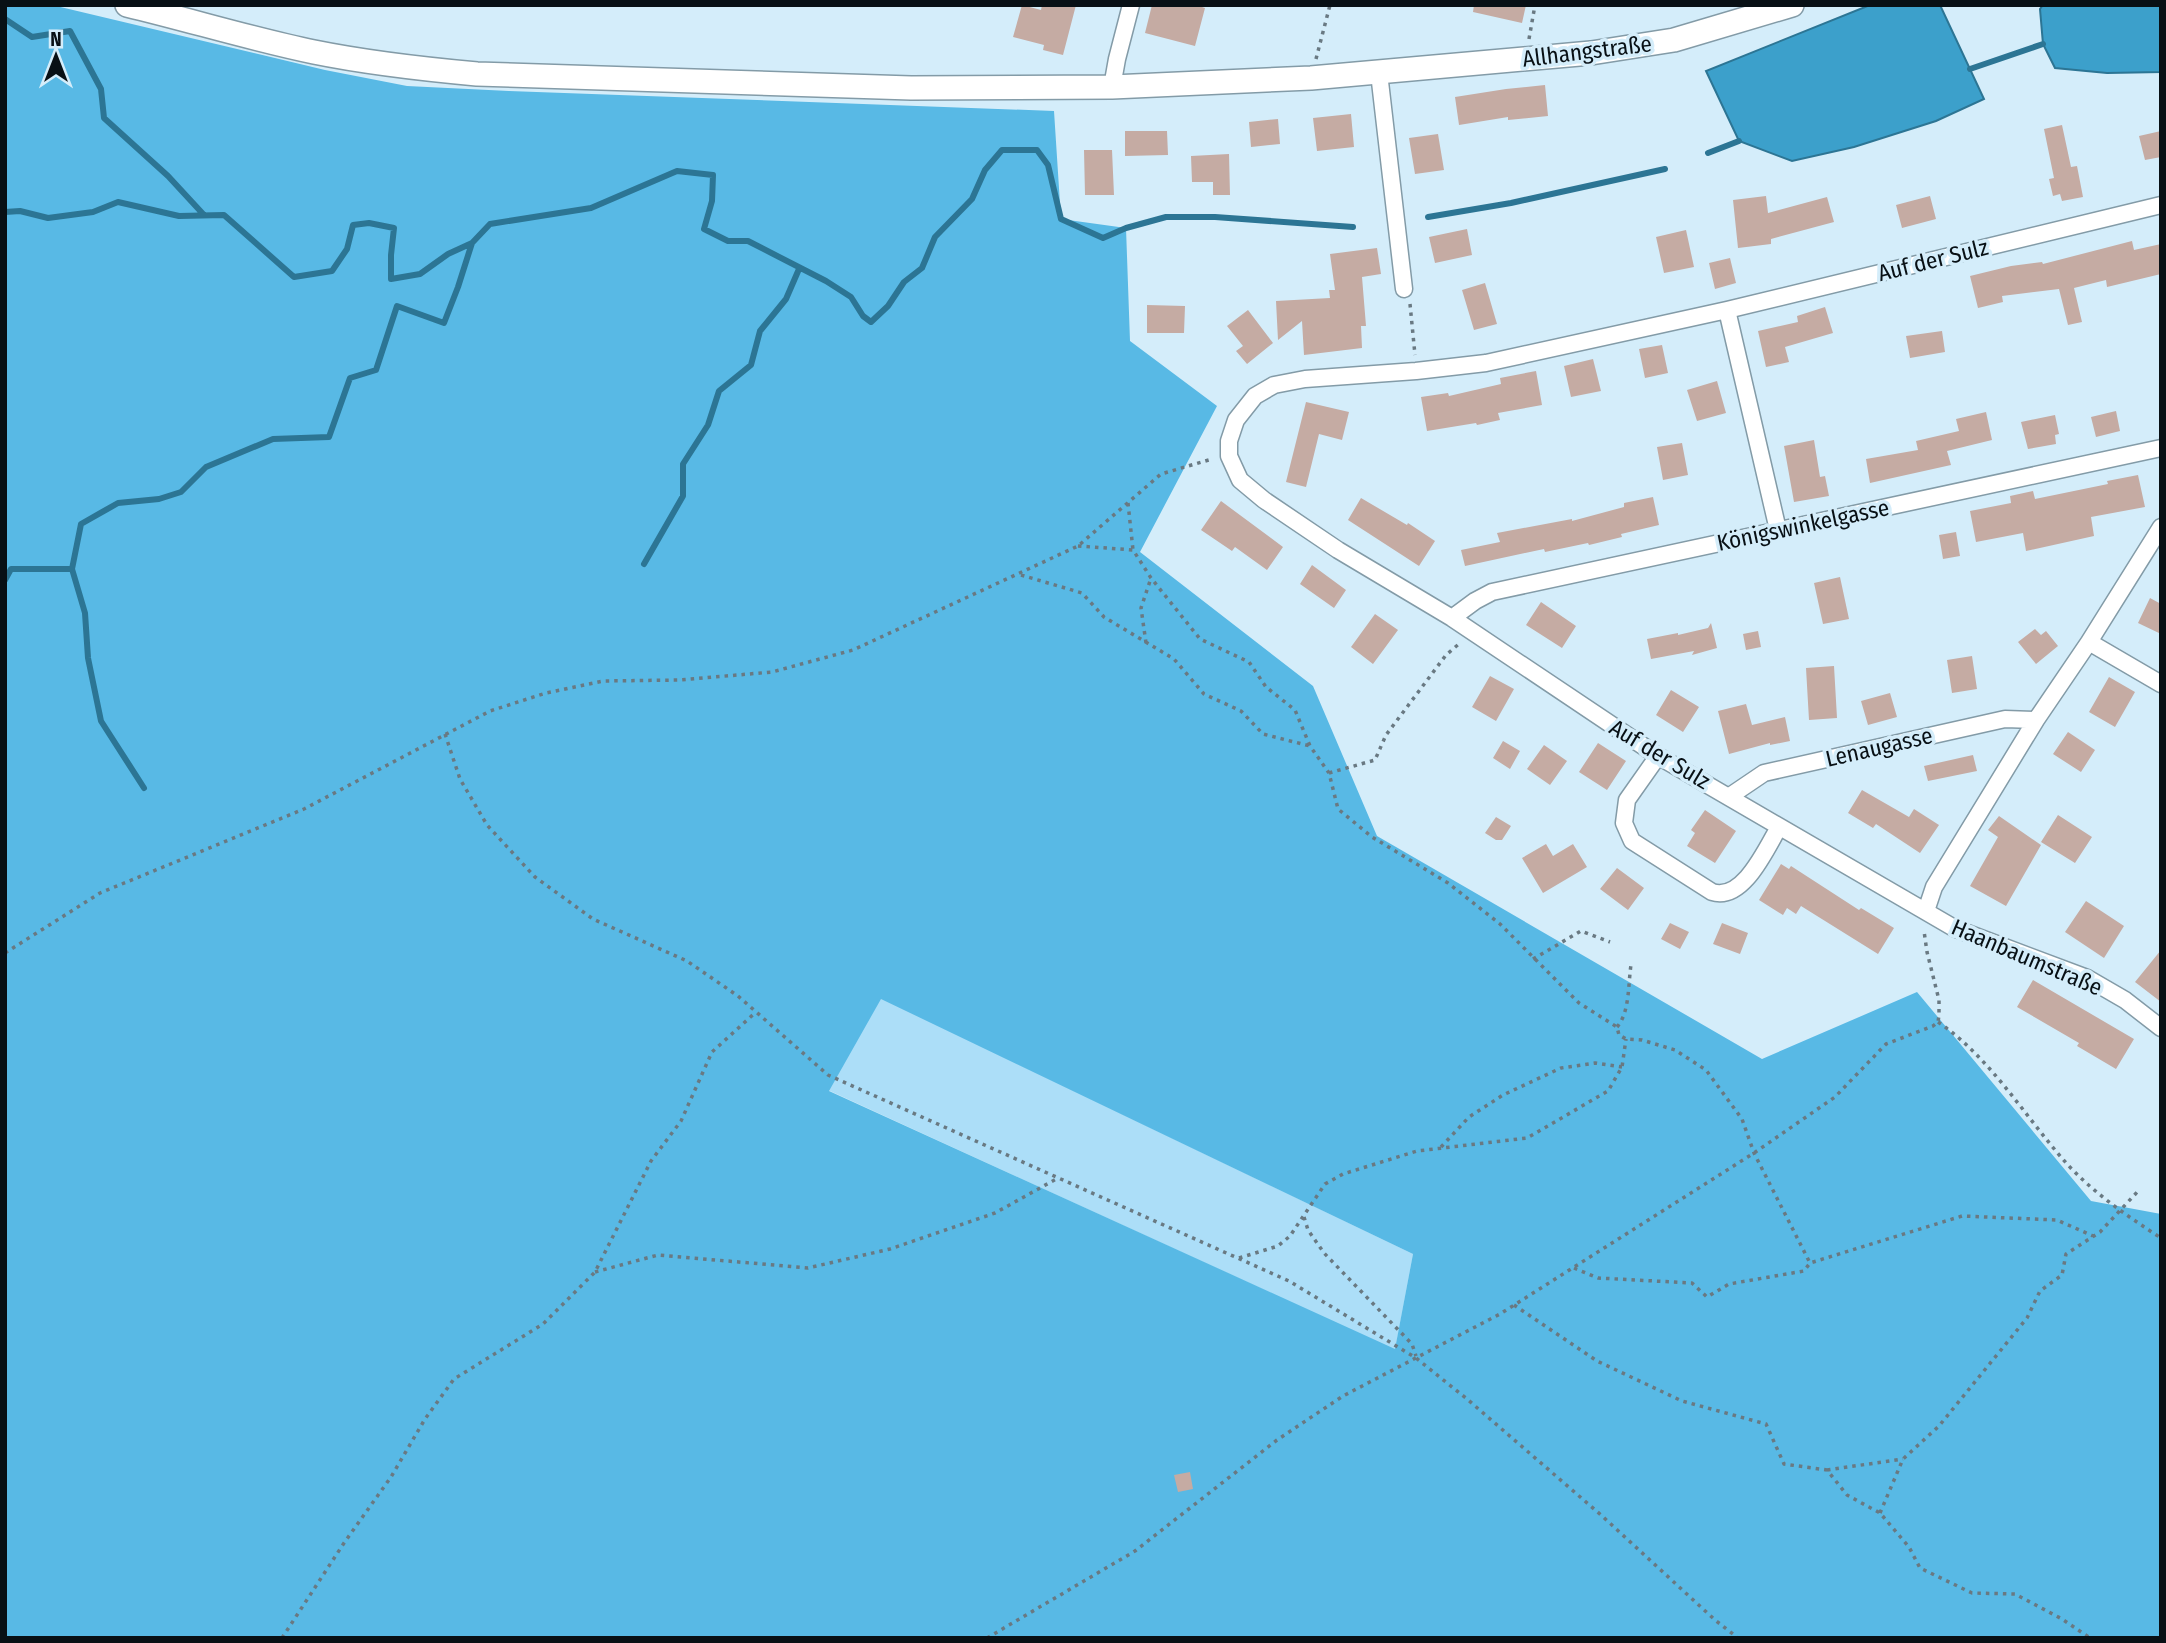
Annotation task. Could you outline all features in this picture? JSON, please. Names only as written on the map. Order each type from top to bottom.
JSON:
[{"type":"street","name":"Allhangstraße","points":[[127,5],[314,52],[477,74],[911,88],[1112,87],[1311,78],[1591,53],[1674,40],[1792,5]]},
{"type":"street","points":[[1112,87],[1116,59],[1131,5]]},
{"type":"street","points":[[1378,73],[1404,289]]},
{"type":"street","name":"Auf der Sulz","points":[[1926,911],[1658,756],[1452,618],[1338,550],[1264,500],[1240,480],[1229,456],[1229,441],[1236,420],[1255,396],[1274,385],[1305,379],[1486,363],[1727,310],[2161,205]]},
{"type":"street","points":[[1727,310],[1777,530]]},
{"type":"street","name":"Königswinkelgasse","points":[[1452,618],[1492,592],[2161,447]]},
{"type":"street","points":[[1926,911],[1934,887],[2036,720],[2090,642],[2161,527]]},
{"type":"street","points":[[2090,642],[2161,684]]},
{"type":"street","name":"Lenaugasse","points":[[1730,796],[1765,773],[2005,719],[2036,720]]},
{"type":"street","points":[[1658,756],[1627,800],[1624,823],[1632,841],[1712,892],[1720,895],[1733,890],[1752,873],[1779,827]]},
{"type":"street","name":"Haanbaumstraße","points":[[1926,911],[1954,928],[2087,978],[2125,1000],[2161,1028]]},
{"type":"path","points":[[1311,78],[1329,5]]},
{"type":"path","points":[[1530,58],[1529,32],[1535,5]]},
{"type":"path","points":[[1404,289],[1410,300],[1416,371]]},
{"type":"path","points":[[5,953],[100,893],[304,809],[490,711],[546,693],[603,681],[680,680],[772,672],[853,650],[1078,546],[1161,474],[1203,460],[1229,456]]},
{"type":"path","points":[[1128,503],[1133,550],[1151,578],[1200,639],[1249,662],[1266,687],[1295,710],[1310,746],[1329,773],[1338,809],[1372,838],[1448,883],[1500,924],[1579,1003],[1617,1027],[1619,1035],[1675,1050],[1706,1070],[1742,1119],[1754,1153],[1810,1263]]},
{"type":"path","points":[[1078,546],[1133,550]]},
{"type":"path","points":[[1019,574],[1082,593],[1104,617],[1174,659],[1204,694],[1241,711],[1263,734],[1310,746]]},
{"type":"path","points":[[1146,642],[1141,608],[1151,578]]},
{"type":"path","points":[[1329,773],[1376,760],[1386,735],[1446,655],[1472,631]]},
{"type":"path","points":[[445,733],[460,779],[487,825],[535,877],[593,919],[687,961],[738,996],[828,1075],[1289,1281],[1416,1358],[1580,1497],[1738,1638]]},
{"type":"path","points":[[987,1638],[1135,1552],[1277,1440],[1342,1396],[1514,1305],[1754,1153],[1835,1097],[1886,1044],[1928,1030],[1938,1022],[1939,1000],[1931,974],[1924,930],[1926,911]]},
{"type":"path","points":[[1533,959],[1581,931],[1610,942]]},
{"type":"path","points":[[1617,1027],[1623,1021],[1631,965]]},
{"type":"path","points":[[277,1638],[283,1636],[454,1379],[543,1324],[595,1272],[651,1161],[681,1121],[712,1052],[756,1012]]},
{"type":"path","points":[[1938,1022],[1976,1054],[2083,1180],[2119,1210],[2161,1238]]},
{"type":"path","points":[[1239,1258],[1279,1246],[1290,1236],[1325,1184],[1343,1174],[1417,1151],[1527,1138],[1608,1091],[1622,1067],[1626,1039]]},
{"type":"path","points":[[1439,1149],[1469,1117],[1503,1095],[1561,1068],[1595,1063],[1622,1067]]},
{"type":"path","points":[[595,1272],[658,1255],[808,1268],[890,1249],[995,1213],[1058,1178]]},
{"type":"path","points":[[1880,1513],[1903,1459],[1939,1426],[2027,1318],[2040,1290],[2062,1275],[2066,1254],[2100,1232],[2140,1189]]},
{"type":"path","points":[[1303,1216],[1308,1230],[1324,1253],[1412,1345],[1416,1358]]},
{"type":"path","points":[[1572,1268],[1598,1279],[1692,1283],[1707,1297],[1729,1284],[1804,1271],[1810,1263],[1962,1216],[2057,1220],[2093,1236]]},
{"type":"path","points":[[1514,1305],[1597,1361],[1621,1373],[1682,1401],[1766,1424],[1784,1464],[1827,1470],[1903,1459]]},
{"type":"path","points":[[1827,1470],[1847,1495],[1880,1513],[1909,1547],[1920,1568],[1972,1593],[2015,1594],[2062,1619],[2090,1638]]},
{"type":"shaded area","points":[[5,5],[52,5],[325,70],[407,86],[1054,111],[1061,219],[1126,228],[1130,341],[1217,406],[1140,552],[1313,686],[1377,836],[1762,1059],[1917,992],[2091,1201],[2161,1214],[2161,1638],[5,1638]],"holes":[[[881,999],[1413,1254],[1395,1349],[829,1091]]]},
{"type":"shaded area","points":[[1870,5],[1940,5],[1984,99],[1936,121],[1854,147],[1792,161],[1739,141],[1706,71]]},
{"type":"shaded area","points":[[2043,5],[2161,5],[2161,72],[2107,73],[2055,68],[2043,44],[2040,9]]},
{"type":"shaded area","points":[[881,998],[1413,1254],[1395,1350],[828,1090]]},
{"type":"building","points":[[1022,5],[1041,10],[1042,5],[1076,5],[1063,55],[1043,50],[1044,45],[1013,37]]},
{"type":"building","points":[[1152,5],[1196,5],[1205,8],[1195,46],[1145,33]]},
{"type":"building","points":[[1474,5],[1526,5],[1522,23],[1473,12]]},
{"type":"building","points":[[1545,85],[1548,116],[1508,120],[1508,117],[1459,125],[1455,97]]},
{"type":"building","points":[[1351,114],[1354,147],[1317,151],[1313,118]]},
{"type":"building","points":[[1278,119],[1280,144],[1251,147],[1249,122]]},
{"type":"building","points":[[2062,125],[2071,167],[2077,166],[2083,197],[2062,201],[2060,194],[2053,196],[2049,179],[2054,178],[2044,129]]},
{"type":"building","points":[[1125,131],[1167,131],[1168,155],[1125,156]]},
{"type":"building","points":[[2161,131],[2161,157],[2145,160],[2139,136]]},
{"type":"building","points":[[1438,134],[1444,170],[1415,174],[1409,138]]},
{"type":"building","points":[[1084,150],[1112,150],[1114,195],[1085,195]]},
{"type":"building","points":[[1229,154],[1230,195],[1213,195],[1213,182],[1192,182],[1191,156]]},
{"type":"building","points":[[1766,196],[1768,213],[1827,197],[1834,222],[1771,239],[1771,244],[1738,248],[1733,200]]},
{"type":"building","points":[[1930,196],[1936,219],[1902,228],[1896,205]]},
{"type":"building","points":[[1467,229],[1472,255],[1435,263],[1429,237]]},
{"type":"building","points":[[1686,230],[1694,267],[1664,273],[1656,237]]},
{"type":"building","points":[[2132,241],[2134,250],[2161,244],[2161,274],[2107,287],[2106,280],[2074,288],[2082,322],[2068,325],[2059,289],[2002,296],[2003,302],[1978,308],[1970,276],[2011,266],[2043,264]]},
{"type":"building","points":[[1377,248],[1381,274],[1362,277],[1366,326],[1361,326],[1362,348],[1304,355],[1302,321],[1278,340],[1276,301],[1330,298],[1329,290],[1335,290],[1330,254]]},
{"type":"building","points":[[1730,258],[1736,283],[1715,289],[1709,263]]},
{"type":"building","points":[[1485,283],[1497,324],[1474,330],[1462,290]]},
{"type":"building","points":[[1147,305],[1185,306],[1184,333],[1147,333]]},
{"type":"building","points":[[1825,307],[1833,333],[1785,347],[1789,362],[1766,367],[1758,331],[1798,322],[1797,316]]},
{"type":"building","points":[[1248,310],[1273,343],[1247,364],[1236,351],[1243,346],[1227,326]]},
{"type":"building","points":[[1942,331],[1945,352],[1910,358],[1906,336]]},
{"type":"building","points":[[1662,345],[1668,373],[1645,378],[1639,349]]},
{"type":"building","points":[[1593,359],[1601,391],[1571,397],[1564,366]]},
{"type":"building","points":[[1536,371],[1542,405],[1498,413],[1500,420],[1427,431],[1421,397],[1448,393],[1449,396],[1501,384],[1500,378]]},
{"type":"building","points":[[1717,381],[1726,413],[1697,421],[1687,390]]},
{"type":"building","points":[[1306,402],[1349,412],[1342,440],[1319,434],[1306,487],[1286,482]]},
{"type":"building","points":[[2116,411],[2120,431],[2096,437],[2091,417]]},
{"type":"building","points":[[1986,412],[1992,440],[1947,451],[1951,465],[1870,483],[1866,459],[1918,450],[1916,441],[1959,431],[1956,419]]},
{"type":"building","points":[[2055,415],[2059,434],[2055,435],[2056,444],[2028,449],[2021,422]]},
{"type":"building","points":[[1814,440],[1820,477],[1825,476],[1829,496],[1794,502],[1784,446]]},
{"type":"building","points":[[1682,443],[1688,475],[1663,480],[1657,447]]},
{"type":"building","points":[[2138,475],[2145,507],[2091,517],[2094,536],[2026,551],[2023,533],[1976,542],[1970,511],[2011,503],[2010,496],[2033,491],[2035,499]]},
{"type":"building","points":[[1653,497],[1659,525],[1589,545],[1588,543],[1545,552],[1544,549],[1465,566],[1461,550],[1500,542],[1497,533],[1572,521],[1624,507],[1624,503]]},
{"type":"building","points":[[1361,498],[1435,541],[1419,566],[1348,520]]},
{"type":"building","points":[[1221,501],[1283,547],[1267,570],[1235,547],[1232,551],[1201,530]]},
{"type":"building","points":[[1956,532],[1960,556],[1943,559],[1939,535]]},
{"type":"building","points":[[1312,565],[1346,590],[1334,608],[1300,584]]},
{"type":"building","points":[[1840,577],[1849,619],[1823,624],[1814,583]]},
{"type":"building","points":[[2150,598],[2161,604],[2161,634],[2138,623]]},
{"type":"building","points":[[1541,602],[1576,626],[1562,648],[1526,625]]},
{"type":"building","points":[[1375,614],[1398,630],[1373,664],[1351,647]]},
{"type":"building","points":[[1711,623],[1717,648],[1692,655],[1694,651],[1651,659],[1647,639],[1708,628]]},
{"type":"building","points":[[2035,629],[2041,635],[2046,631],[2058,646],[2036,664],[2018,642]]},
{"type":"building","points":[[1758,631],[1761,647],[1746,650],[1743,634]]},
{"type":"building","points":[[1972,656],[1977,689],[1952,693],[1947,660]]},
{"type":"building","points":[[1834,666],[1837,718],[1809,720],[1806,668]]},
{"type":"building","points":[[1490,676],[1514,689],[1496,721],[1472,707]]},
{"type":"building","points":[[2109,677],[2135,692],[2115,727],[2089,712]]},
{"type":"building","points":[[1671,690],[1699,707],[1683,732],[1656,715]]},
{"type":"building","points":[[1890,693],[1897,717],[1868,725],[1861,701]]},
{"type":"building","points":[[1746,704],[1752,725],[1785,717],[1790,741],[1770,743],[1729,754],[1718,711]]},
{"type":"building","points":[[2068,732],[2095,750],[2081,772],[2053,754]]},
{"type":"building","points":[[1503,741],[1520,751],[1510,769],[1493,758]]},
{"type":"building","points":[[1598,743],[1626,761],[1607,790],[1579,772]]},
{"type":"building","points":[[1544,745],[1567,761],[1550,785],[1527,769]]},
{"type":"building","points":[[1973,755],[1977,771],[1928,781],[1924,766]]},
{"type":"building","points":[[1862,790],[1909,817],[1914,809],[1939,825],[1920,853],[1876,824],[1873,828],[1848,813]]},
{"type":"building","points":[[1705,810],[1736,831],[1715,863],[1687,846],[1695,833],[1691,830]]},
{"type":"building","points":[[2058,815],[2092,837],[2075,863],[2041,842]]},
{"type":"building","points":[[1999,816],[2041,845],[2006,906],[1970,886],[1998,837],[1988,830]]},
{"type":"building","points":[[1496,817],[1511,826],[1502,840],[1496,840],[1485,833]]},
{"type":"building","points":[[1546,844],[1553,856],[1573,844],[1587,867],[1543,893],[1522,858]]},
{"type":"building","points":[[1781,864],[1789,869],[1791,866],[1859,910],[1861,908],[1894,928],[1878,954],[1801,906],[1796,914],[1787,908],[1783,915],[1759,900]]},
{"type":"building","points":[[1617,868],[1644,888],[1628,910],[1600,889]]},
{"type":"building","points":[[2086,901],[2124,926],[2104,958],[2065,932]]},
{"type":"building","points":[[1670,923],[1689,932],[1680,949],[1661,939]]},
{"type":"building","points":[[1722,923],[1748,933],[1740,954],[1713,944]]},
{"type":"building","points":[[2161,950],[2161,1002],[2135,982]]},
{"type":"building","points":[[2033,980],[2134,1039],[2116,1069],[2077,1046],[2079,1043],[2017,1007]]},
{"type":"building","points":[[1190,1472],[1193,1489],[1178,1492],[1174,1475]]},
{"type":"waterway","points":[[5,19],[32,37],[70,31],[101,89],[104,118],[168,176],[204,215]]},
{"type":"waterway","points":[[1970,69],[2043,44]]},
{"type":"waterway","points":[[1708,153],[1739,141]]},
{"type":"waterway","points":[[5,580],[11,569],[72,569],[81,524],[118,503],[159,499],[181,492],[206,467],[273,439],[329,437],[350,378],[376,370],[397,306],[444,323],[472,243],[490,224],[591,208],[677,171],[713,175],[712,201],[704,229],[728,241],[748,241],[826,281],[851,297],[863,316],[871,322],[888,306],[904,282],[922,268],[935,237],[972,199],[985,170],[1002,150],[1037,150],[1048,165],[1061,219],[1103,238],[1126,228],[1166,217],[1215,217],[1353,227]]},
{"type":"waterway","points":[[1428,217],[1511,203],[1665,169]]},
{"type":"waterway","points":[[5,212],[20,211],[48,218],[93,212],[118,202],[179,216],[224,215],[294,277],[332,271],[347,249],[353,225],[369,223],[394,228],[391,279],[420,274],[448,254],[472,243]]},
{"type":"waterway","points":[[644,564],[683,496],[683,464],[708,425],[719,391],[751,365],[760,331],[786,299],[799,269]]},
{"type":"waterway","points":[[72,569],[85,613],[88,658],[101,721],[144,788]]}]
